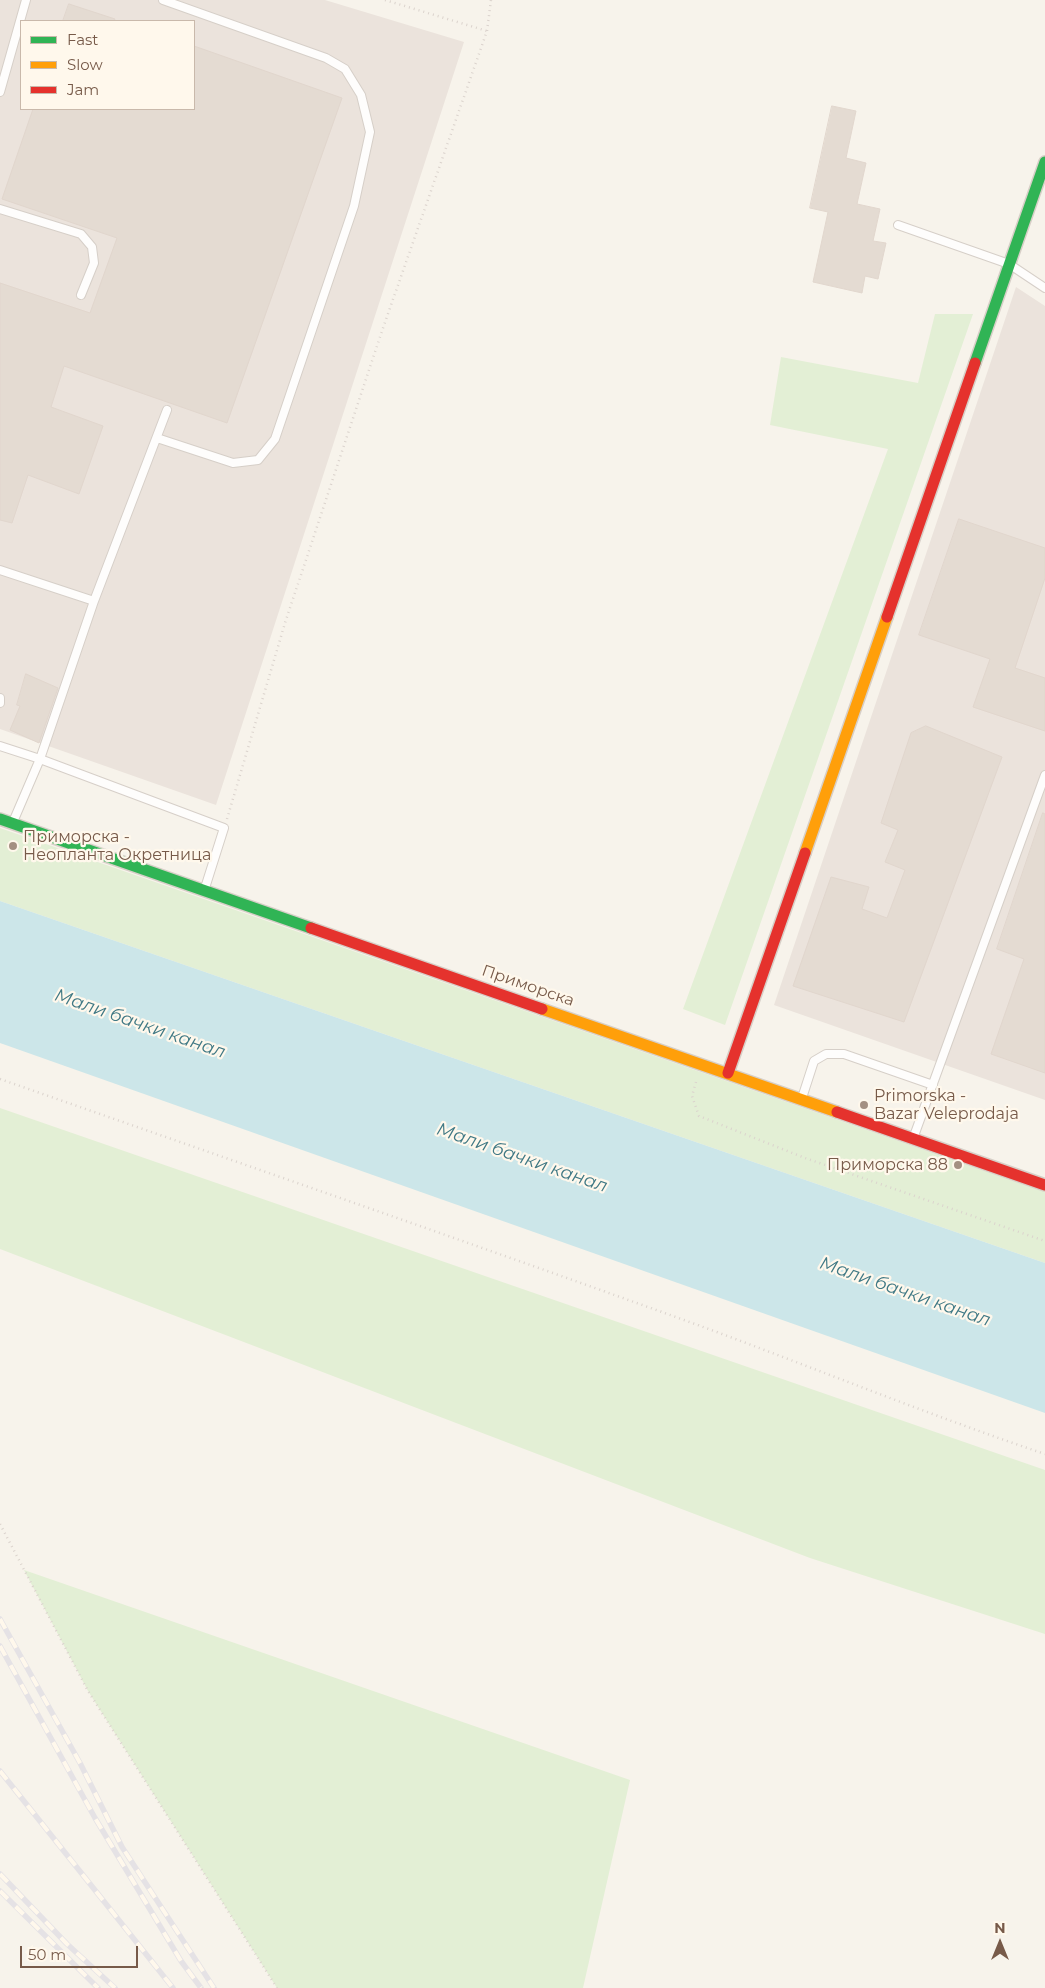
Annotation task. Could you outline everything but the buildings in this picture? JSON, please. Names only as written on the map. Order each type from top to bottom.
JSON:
[{"type":"street","points":[[728,1073],[1045,162]]},
{"type":"street","name":"Приморска","points":[[0,819],[1045,1185]]},
{"type":"lane","points":[[20,20],[26,0]]},
{"type":"lane","points":[[157,438],[233,463],[258,460],[275,439],[354,206],[370,132],[361,95],[345,69],[326,58],[163,0]]},
{"type":"lane","points":[[0,92],[20,21]]},
{"type":"lane","points":[[0,209],[81,234],[92,247],[94,263],[81,295]]},
{"type":"lane","points":[[898,225],[1009,264],[1045,288]]},
{"type":"lane","points":[[13,824],[40,759],[94,601],[167,410]]},
{"type":"lane","points":[[0,570],[94,601]]},
{"type":"lane","points":[[0,698],[0,703]]},
{"type":"lane","points":[[0,746],[40,759],[224,828],[204,890]]},
{"type":"lane","points":[[913,1138],[1045,774]]},
{"type":"lane","points":[[802,1099],[814,1061],[826,1054],[844,1054],[933,1085]]},
{"type":"path","points":[[385,0],[487,31]]},
{"type":"path","points":[[224,828],[284,623],[383,328],[487,31],[491,0]]},
{"type":"path","points":[[703,1064],[692,1096],[700,1116],[805,1158],[1045,1241]]},
{"type":"path","points":[[0,1079],[545,1270],[1045,1454]]},
{"type":"path","points":[[0,1524],[88,1691],[277,1988]]},
{"type":"shaded area","points":[[0,0],[325,0],[464,42],[216,805],[0,729]]},
{"type":"shaded area","points":[[1016,287],[1045,306],[1045,1100],[774,1005]]},
{"type":"green space","points":[[935,314],[973,314],[725,1025],[683,1009],[888,449],[770,425],[781,357],[918,383]]},
{"type":"green space","points":[[0,828],[1045,1192],[1045,1263],[0,901]]},
{"type":"green space","points":[[0,1108],[1045,1470],[1045,1634],[810,1558],[0,1249]]},
{"type":"green space","points":[[24,1570],[630,1780],[583,1988],[277,1988],[88,1691]]},
{"type":"water","name":"Мали бачки канал","points":[[0,901],[1045,1263],[1045,1413],[0,1043]]},
{"type":"railway","points":[[0,1619],[80,1763],[122,1847],[214,1988]]},
{"type":"railway","points":[[0,1646],[95,1818],[181,1961],[201,1988]]},
{"type":"railway","points":[[0,1771],[173,1988]]},
{"type":"railway","points":[[0,1874],[67,1944],[115,1988]]},
{"type":"railway","points":[[0,1891],[98,1988]]},
{"type":"traffic: fast","points":[[975,363],[1045,162]]},
{"type":"traffic: fast","points":[[0,819],[311,928]]},
{"type":"traffic: slow","points":[[805,853],[887,617]]},
{"type":"traffic: slow","points":[[542,1009],[837,1112]]},
{"type":"traffic: jam","points":[[887,617],[975,363]]},
{"type":"traffic: jam","points":[[728,1073],[805,853]]},
{"type":"traffic: jam","points":[[311,928],[542,1009]]},
{"type":"traffic: jam","points":[[837,1112],[1045,1185]]},
{"type":"place","name":"Приморска - Неопланта Окретница","points":[[13,846]]},
{"type":"place","name":"Primorska - Bazar Veleprodaja","points":[[864,1105]]},
{"type":"place","name":"Приморска 88","points":[[958,1165]]}]
